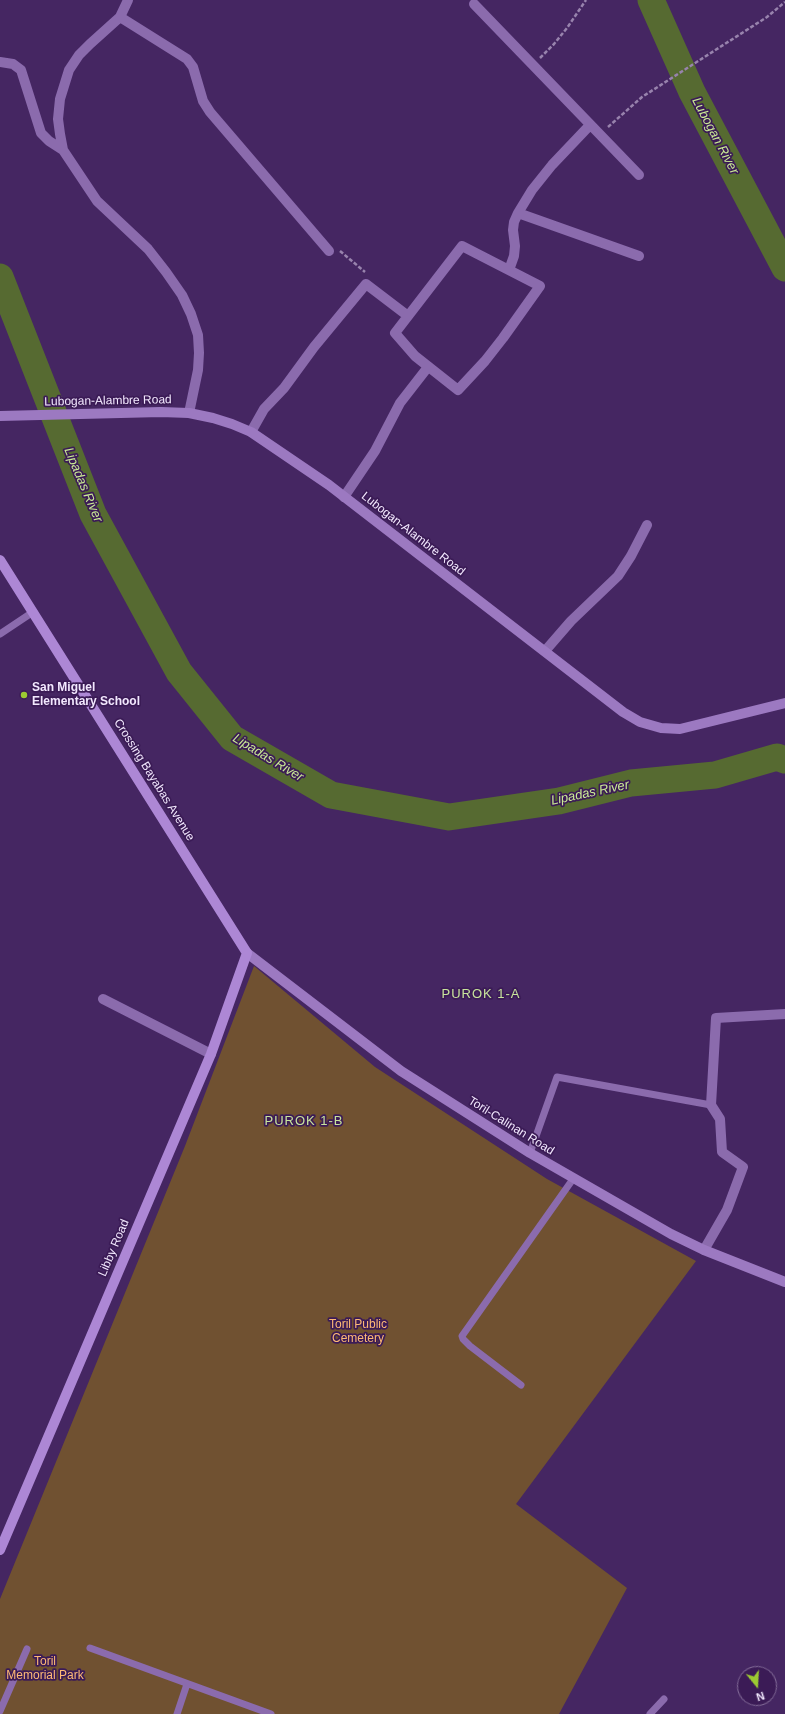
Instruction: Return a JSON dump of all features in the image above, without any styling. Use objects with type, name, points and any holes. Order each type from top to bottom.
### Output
[{"type":"main road","name":"Crossing Bayabas Avenue","points":[[0,560],[247,953]]},
{"type":"main road","name":"Libby Road","points":[[0,1550],[211,1054],[247,953]]},
{"type":"street","points":[[128,0],[120,17],[79,55],[69,70],[60,99],[58,119],[63,150],[97,202],[148,249],[182,295],[191,314],[198,335],[199,353],[198,370],[189,414]]},
{"type":"street","points":[[474,4],[640,175]]},
{"type":"street","points":[[120,17],[187,59],[193,67],[204,101],[210,112],[329,251]]},
{"type":"street","points":[[0,62],[13,64],[21,70],[41,133],[49,141],[63,150]]},
{"type":"street","points":[[509,270],[514,256],[515,246],[513,230],[518,212],[532,190],[552,165],[590,124]]},
{"type":"street","points":[[518,212],[639,256]]},
{"type":"street","points":[[462,246],[540,286],[503,338],[484,362],[458,390],[415,356],[395,333],[408,316],[462,246]]},
{"type":"street","points":[[251,432],[264,409],[282,391],[314,347],[366,284],[408,316]]},
{"type":"street","points":[[344,497],[375,451],[400,403],[428,367]]},
{"type":"street","name":"Lubogan-Alambre Road","points":[[0,416],[161,412],[189,414],[213,418],[251,432],[286,454],[623,712],[640,722],[661,728],[680,729],[785,703]]},
{"type":"street","points":[[545,651],[571,621],[618,576],[631,556],[647,525]]},
{"type":"street","name":"Toril-Calinan Road","points":[[247,953],[401,1071],[530,1153],[659,1227],[704,1250],[785,1282]]},
{"type":"street","points":[[103,999],[211,1054]]},
{"type":"street","points":[[704,1250],[727,1210],[743,1167],[722,1152],[720,1119],[711,1105],[716,1018],[785,1014]]},
{"type":"lane","points":[[0,634],[33,612]]},
{"type":"lane","points":[[530,1153],[557,1077],[711,1105]]},
{"type":"lane","points":[[521,1385],[470,1346],[462,1336],[573,1179]]},
{"type":"lane","points":[[90,1648],[271,1714]]},
{"type":"lane","points":[[0,1712],[27,1649]]},
{"type":"lane","points":[[177,1714],[187,1684]]},
{"type":"lane","points":[[650,1714],[664,1699]]},
{"type":"path","points":[[533,65],[554,44],[586,0]]},
{"type":"path","points":[[600,134],[642,96],[767,17],[785,2]]},
{"type":"path","points":[[329,251],[339,250],[360,267],[367,276],[366,284]]},
{"type":"green space","name":"Toril Public Cemetery","points":[[254,966],[375,1067],[547,1179],[696,1261],[516,1504],[627,1588],[559,1714],[0,1714],[0,1599],[185,1146]]},
{"type":"waterway","name":"Lubogan River","points":[[651,0],[692,92],[785,268]]},
{"type":"waterway","name":"Lipadas River","points":[[0,277],[93,514],[179,672],[232,738],[331,795],[449,817],[559,801],[631,783],[715,775],[777,757],[785,760]]},
{"type":"place","name":"San Miguel Elementary School","points":[[24,695]]},
{"type":"district","name":"PUROK 1-A","points":[[481,994]]},
{"type":"district","name":"PUROK 1-B","points":[[304,1121]]},
{"type":"park label","name":"Toril Memorial Park","points":[[45,1669]]}]
